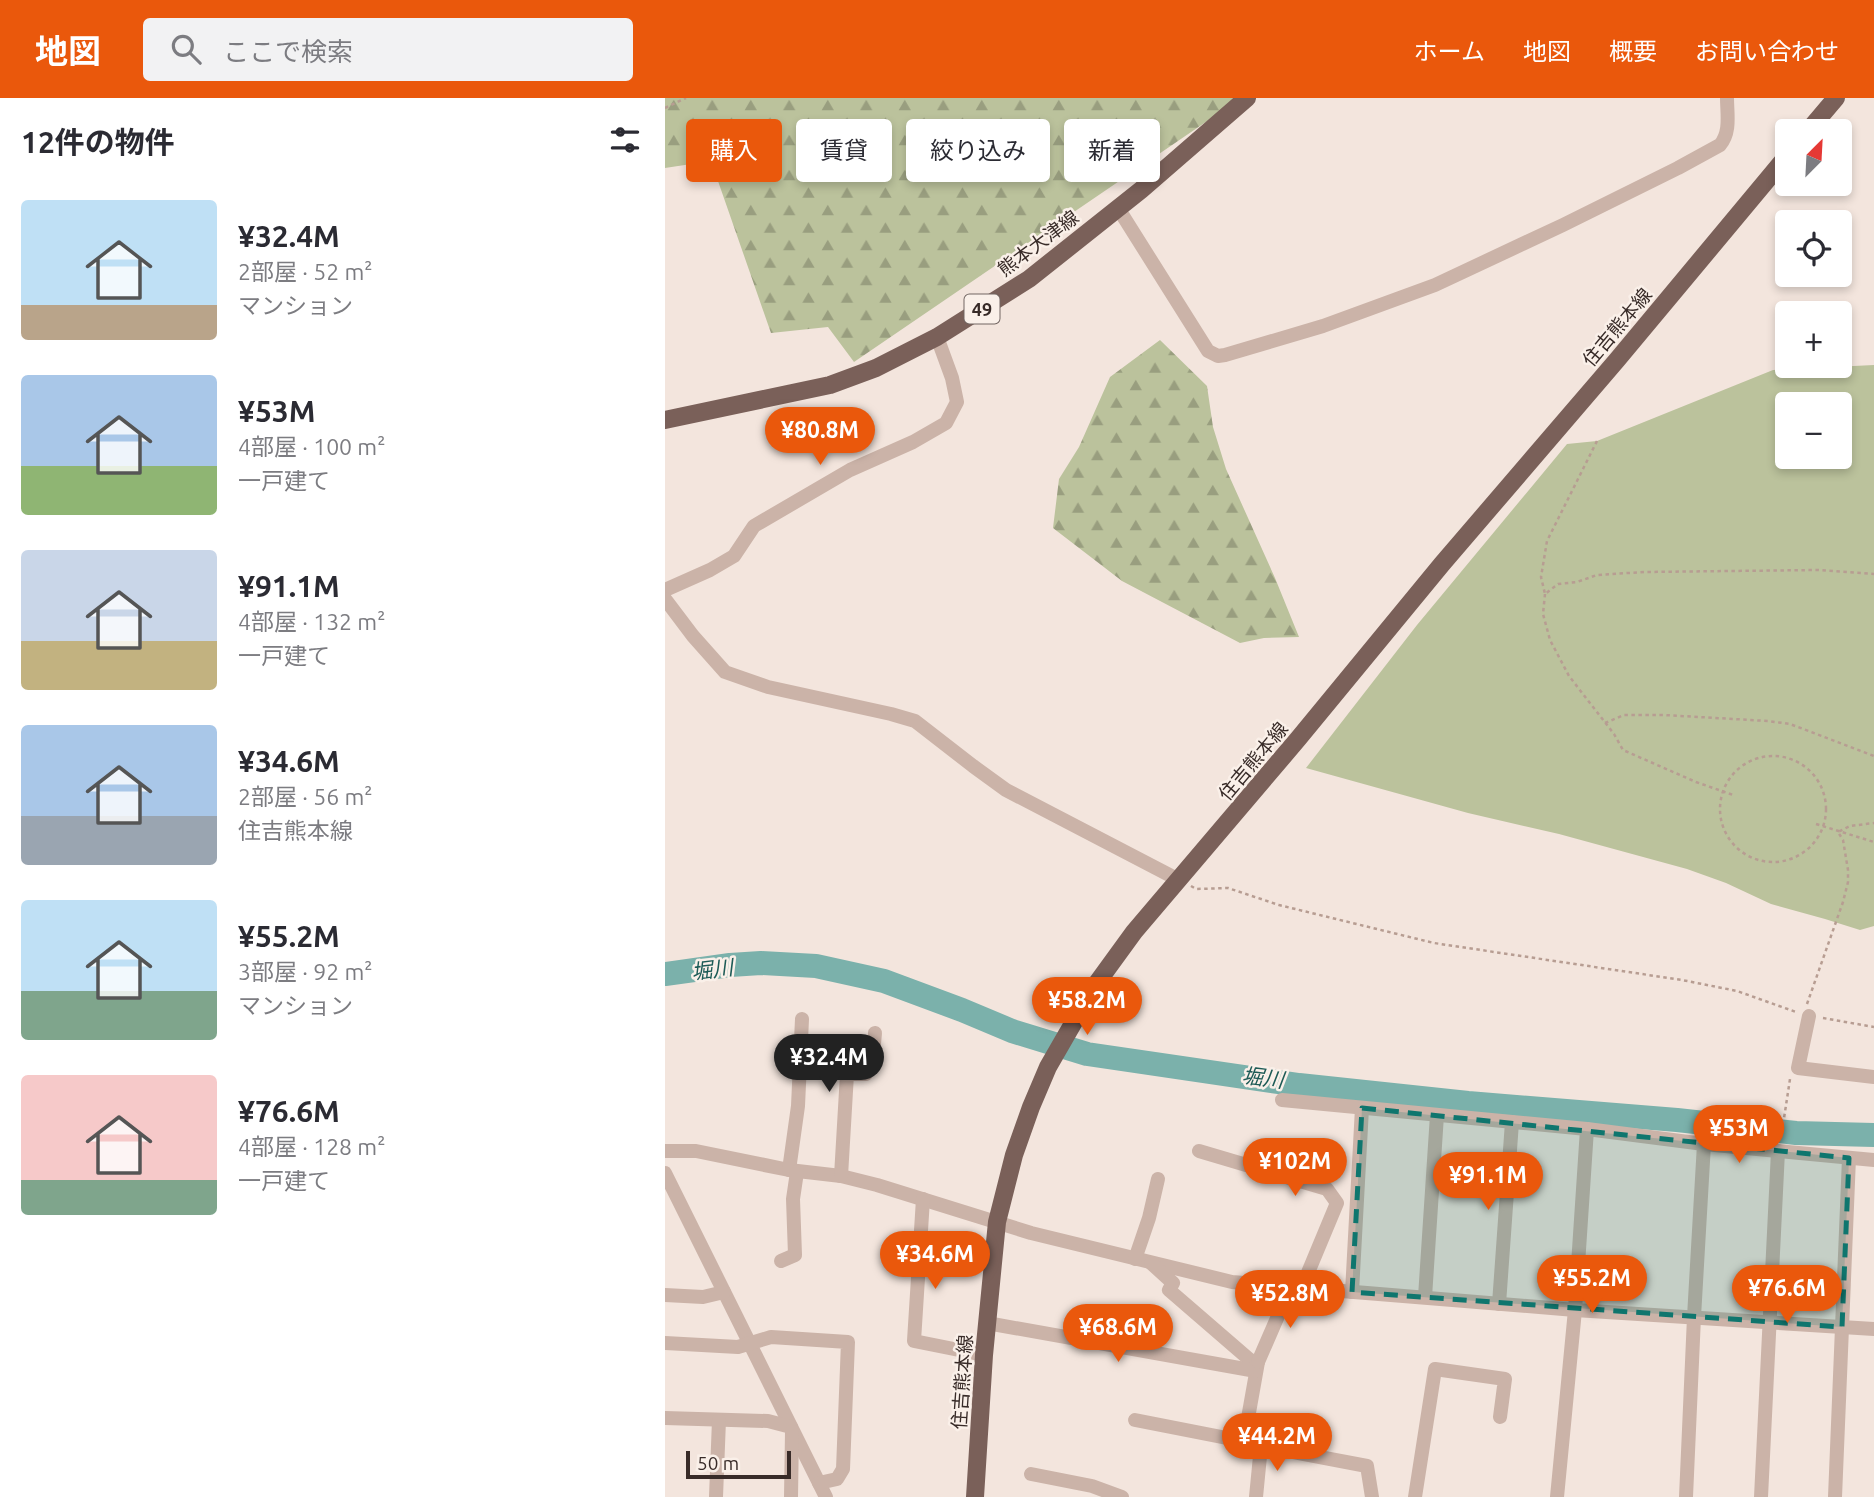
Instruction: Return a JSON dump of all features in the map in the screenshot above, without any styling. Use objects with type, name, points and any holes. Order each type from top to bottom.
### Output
[{"type":"main road","name":"熊本大津線","points":[[665,420],[830,386],[876,368],[937,337],[1029,279],[1248,98]]},
{"type":"main road","points":[[1818,119],[1836,98]]},
{"type":"main road","name":"住吉熊本線","points":[[975,1497],[983,1355],[997,1222],[1014,1155],[1048,1068],[1094,987],[1135,932],[1775,170]]},
{"type":"street","points":[[1118,208],[1208,351],[1218,356],[1225,355],[1323,326],[1436,285],[1678,168],[1720,145],[1724,140],[1728,127],[1727,98]]},
{"type":"street","points":[[665,590],[734,556],[754,526],[773,514],[850,470],[913,442],[946,423],[957,402],[952,378],[937,337]]},
{"type":"street","points":[[665,599],[725,672],[768,687],[915,721],[1006,790],[1179,880]]},
{"type":"street","points":[[1809,1016],[1798,1068],[1874,1077]]},
{"type":"street","points":[[781,1261],[795,1255],[793,1171],[802,1019]]},
{"type":"street","points":[[841,1176],[847,1074],[866,1074],[872,1064],[875,1033]]},
{"type":"street","points":[[1282,1100],[1874,1160]]},
{"type":"street","points":[[1352,1292],[1362,1108]]},
{"type":"street","points":[[1425,1297],[1437,1115]]},
{"type":"street","points":[[1499,1304],[1512,1122]]},
{"type":"street","points":[[1557,1497],[1575,1310],[1587,1129]]},
{"type":"street","points":[[1686,1497],[1704,1144]]},
{"type":"street","points":[[1761,1497],[1779,1149]]},
{"type":"street","points":[[665,1151],[696,1151],[793,1171],[841,1176],[997,1222],[1232,1282],[1575,1310],[1874,1329]]},
{"type":"street","points":[[1135,1420],[1173,1420],[1237,1440],[1245,1435],[1257,1366],[1337,1203],[1327,1189],[1199,1151]]},
{"type":"street","points":[[1835,1497],[1849,1158]]},
{"type":"street","points":[[665,1173],[826,1497]]},
{"type":"street","points":[[1135,1259],[1149,1218],[1158,1179]]},
{"type":"street","points":[[923,1199],[914,1341],[983,1355]]},
{"type":"street","points":[[1150,1262],[1173,1283],[1169,1290],[1257,1366]]},
{"type":"street","points":[[665,1295],[703,1297],[724,1292]]},
{"type":"street","points":[[987,1323],[1257,1366]]},
{"type":"street","points":[[665,1343],[738,1347],[771,1337],[848,1342],[843,1468],[837,1479],[819,1483]]},
{"type":"street","points":[[1415,1497],[1435,1369],[1505,1379],[1500,1417]]},
{"type":"street","points":[[665,1418],[768,1421],[792,1427]]},
{"type":"street","points":[[716,1497],[719,1420]]},
{"type":"street","points":[[791,1497],[792,1427]]},
{"type":"street","points":[[1245,1435],[1261,1446],[1367,1466],[1371,1497]]},
{"type":"street","points":[[1255,1497],[1261,1446]]},
{"type":"street","points":[[1031,1474],[1092,1486],[1122,1497]]},
{"type":"path","points":[[665,108],[686,98]]},
{"type":"path","points":[[1597,441],[1547,541],[1541,578],[1545,594],[1543,614],[1549,640],[1569,676],[1623,750],[1733,795]]},
{"type":"path","points":[[1545,594],[1558,584],[1577,582],[1597,575],[1643,572],[1818,570],[1874,575]]},
{"type":"path","points":[[1605,723],[1624,715],[1768,721],[1790,724],[1874,756]]},
{"type":"path","points":[[1777,755],[1791,759],[1804,765],[1822,786],[1827,813],[1824,827],[1809,849],[1794,858],[1768,862],[1751,857],[1737,848],[1723,825],[1720,808],[1723,791],[1729,778],[1750,760],[1777,755]]},
{"type":"path","points":[[1838,832],[1850,826],[1874,823]]},
{"type":"path","points":[[1816,824],[1874,842]]},
{"type":"path","points":[[1179,880],[1196,889],[1228,888],[1279,905],[1434,943],[1682,980],[1737,991],[1804,1015],[1846,893],[1849,870],[1843,840],[1838,832]]},
{"type":"path","points":[[1809,1016],[1874,1027]]},
{"type":"path","points":[[1779,1149],[1784,1111]]},
{"type":"highlighted area","points":[[1362,1108],[1849,1158],[1842,1327],[1352,1292]]},
{"type":"green space","points":[[665,98],[1241,98],[1160,153],[1160,119],[1064,119],[1064,182],[1118,182],[854,362],[828,327],[771,333],[718,182],[782,182],[782,119],[686,119],[686,165],[665,168]]},
{"type":"green space","points":[[1160,340],[1207,386],[1213,427],[1226,469],[1299,637],[1264,638],[1240,643],[1122,581],[1053,528],[1059,479],[1079,447],[1110,377]]},
{"type":"green space","points":[[1874,365],[1874,926],[1860,930],[1771,904],[1687,869],[1306,768],[1417,625],[1567,444],[1597,441],[1773,370],[1775,378],[1852,378],[1852,366]]},
{"type":"waterway","name":"堀川","points":[[665,974],[761,963],[816,966],[884,981],[1012,1031],[1087,1054],[1299,1085],[1468,1103],[1677,1120],[1796,1133],[1874,1135]]}]
